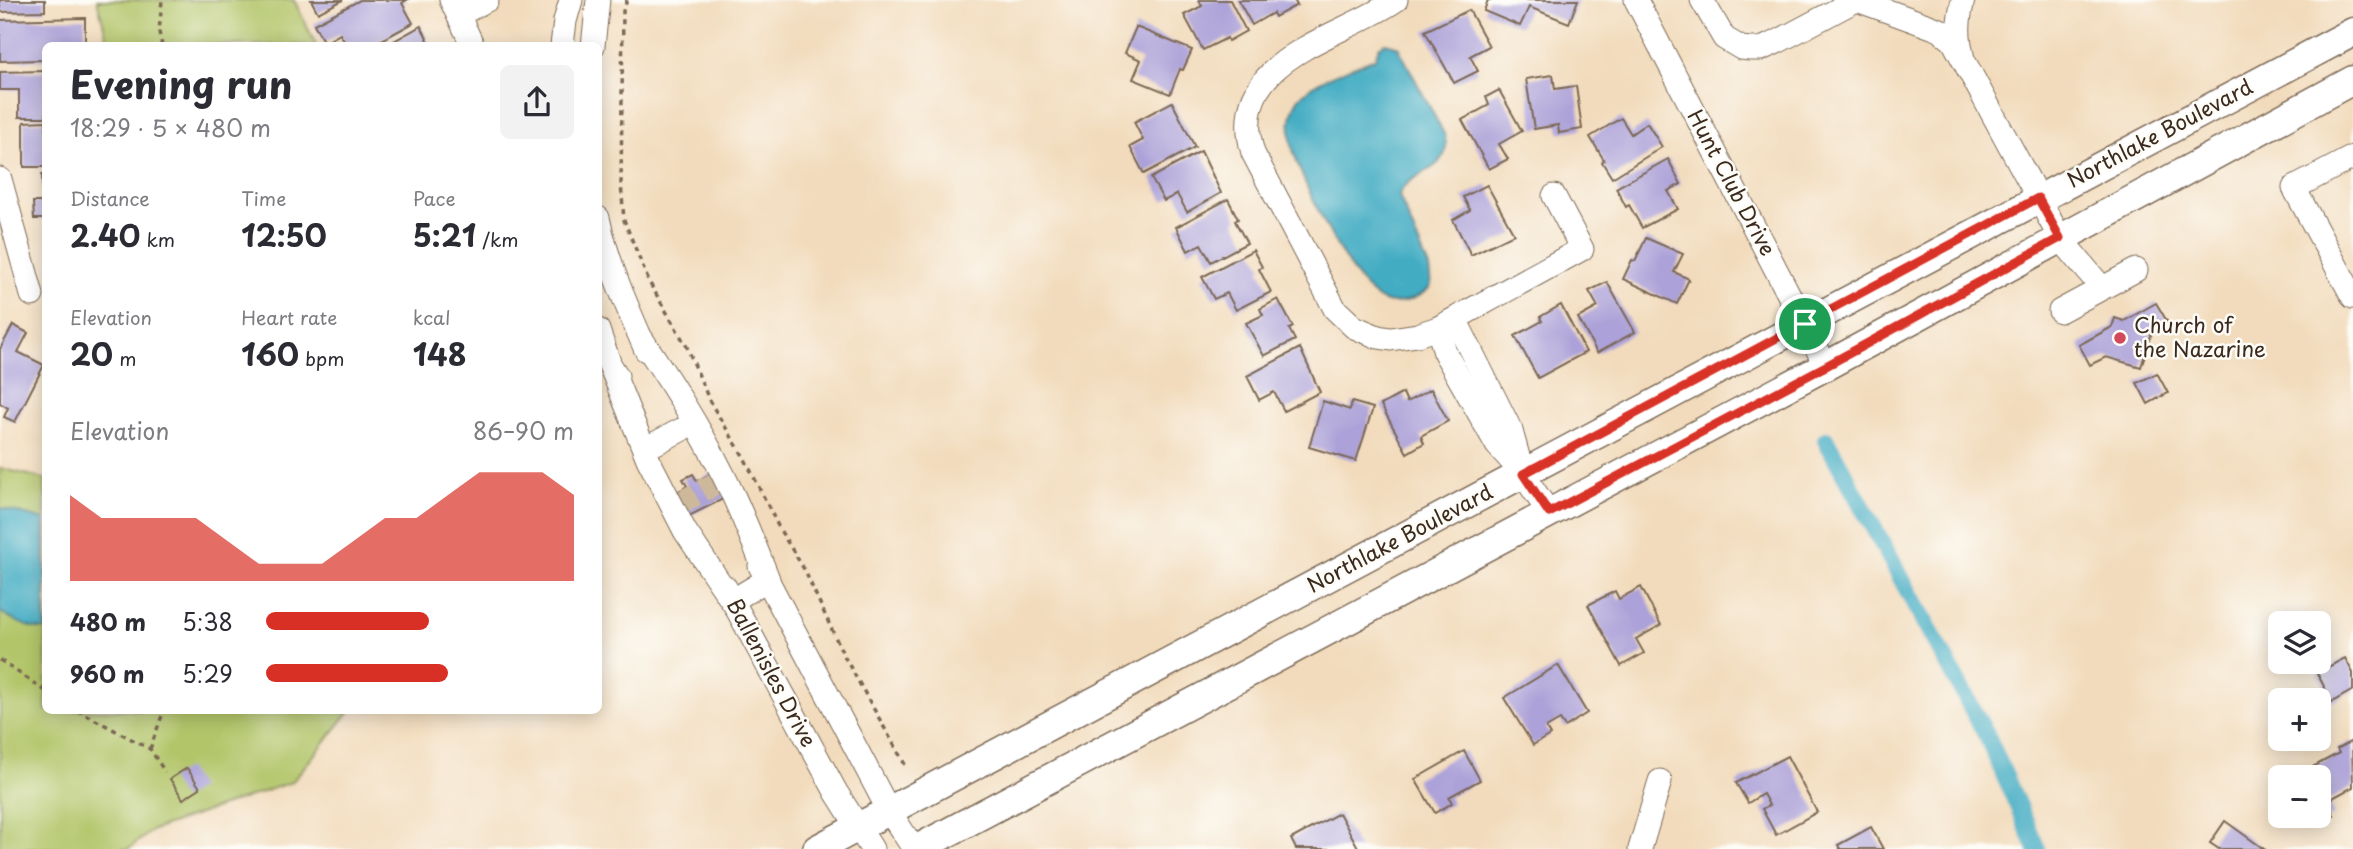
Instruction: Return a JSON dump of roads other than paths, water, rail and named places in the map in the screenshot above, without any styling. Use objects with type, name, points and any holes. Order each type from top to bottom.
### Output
[{"type":"main road","name":"Northlake Boulevard","points":[[817,849],[866,838],[890,811],[2353,32]]},
{"type":"main road","name":"Northlake Boulevard","points":[[915,849],[1826,366],[2353,80]]},
{"type":"street","points":[[471,42],[454,8],[487,0]]},
{"type":"street","points":[[562,42],[570,0]]},
{"type":"street","points":[[593,42],[597,0]]},
{"type":"street","points":[[1396,0],[1288,58],[1267,75],[1253,97],[1250,109],[1249,140],[1253,153],[1328,298],[1344,319],[1366,333],[1391,339],[1417,335],[1446,324],[1582,249],[1554,196]]},
{"type":"street","name":"Hunt Club Drive","points":[[1636,0],[1826,366]]},
{"type":"street","points":[[1702,0],[1724,38],[1750,50],[1777,42],[1856,0],[1940,30],[1952,41],[1962,57],[2060,238],[2102,288]]},
{"type":"street","points":[[1962,57],[1958,21],[1964,0]]},
{"type":"street","points":[[2353,157],[2294,188],[2353,298]]},
{"type":"street","points":[[0,179],[32,295]]},
{"type":"street","points":[[602,237],[641,338],[681,430],[707,475]]},
{"type":"street","points":[[2060,312],[2136,270]]},
{"type":"street","points":[[1446,324],[1445,353],[1497,445],[1523,474],[1549,513]]},
{"type":"street","points":[[602,342],[648,459],[685,531],[732,601],[768,579],[723,476],[673,385],[641,338]]},
{"type":"street","points":[[610,365],[680,490]]},
{"type":"street","points":[[654,444],[681,430]]},
{"type":"street","name":"Ballenisles Drive","points":[[721,500],[768,579],[890,811],[915,849]]},
{"type":"street","name":"Ballenisles Drive","points":[[693,514],[732,601],[836,792],[866,838]]},
{"type":"street","points":[[1640,849],[1660,780]]},
{"type":"water","points":[[1385,43],[1400,47],[1444,134],[1446,147],[1437,164],[1412,180],[1399,196],[1429,268],[1431,286],[1415,298],[1396,303],[1383,301],[1371,293],[1345,259],[1300,170],[1290,129],[1293,109],[1301,95],[1331,76],[1375,58],[1379,47]]},
{"type":"water","points":[[0,508],[42,519],[42,629],[28,626],[0,612]]},
{"type":"waterway","points":[[1826,440],[1988,738],[2037,849]]},
{"type":"tunnel","points":[[707,475],[721,500]]},
{"type":"tunnel","points":[[680,490],[693,514]]},
{"type":"place","name":"Church of the Nazarine","points":[[2120,338]]}]
